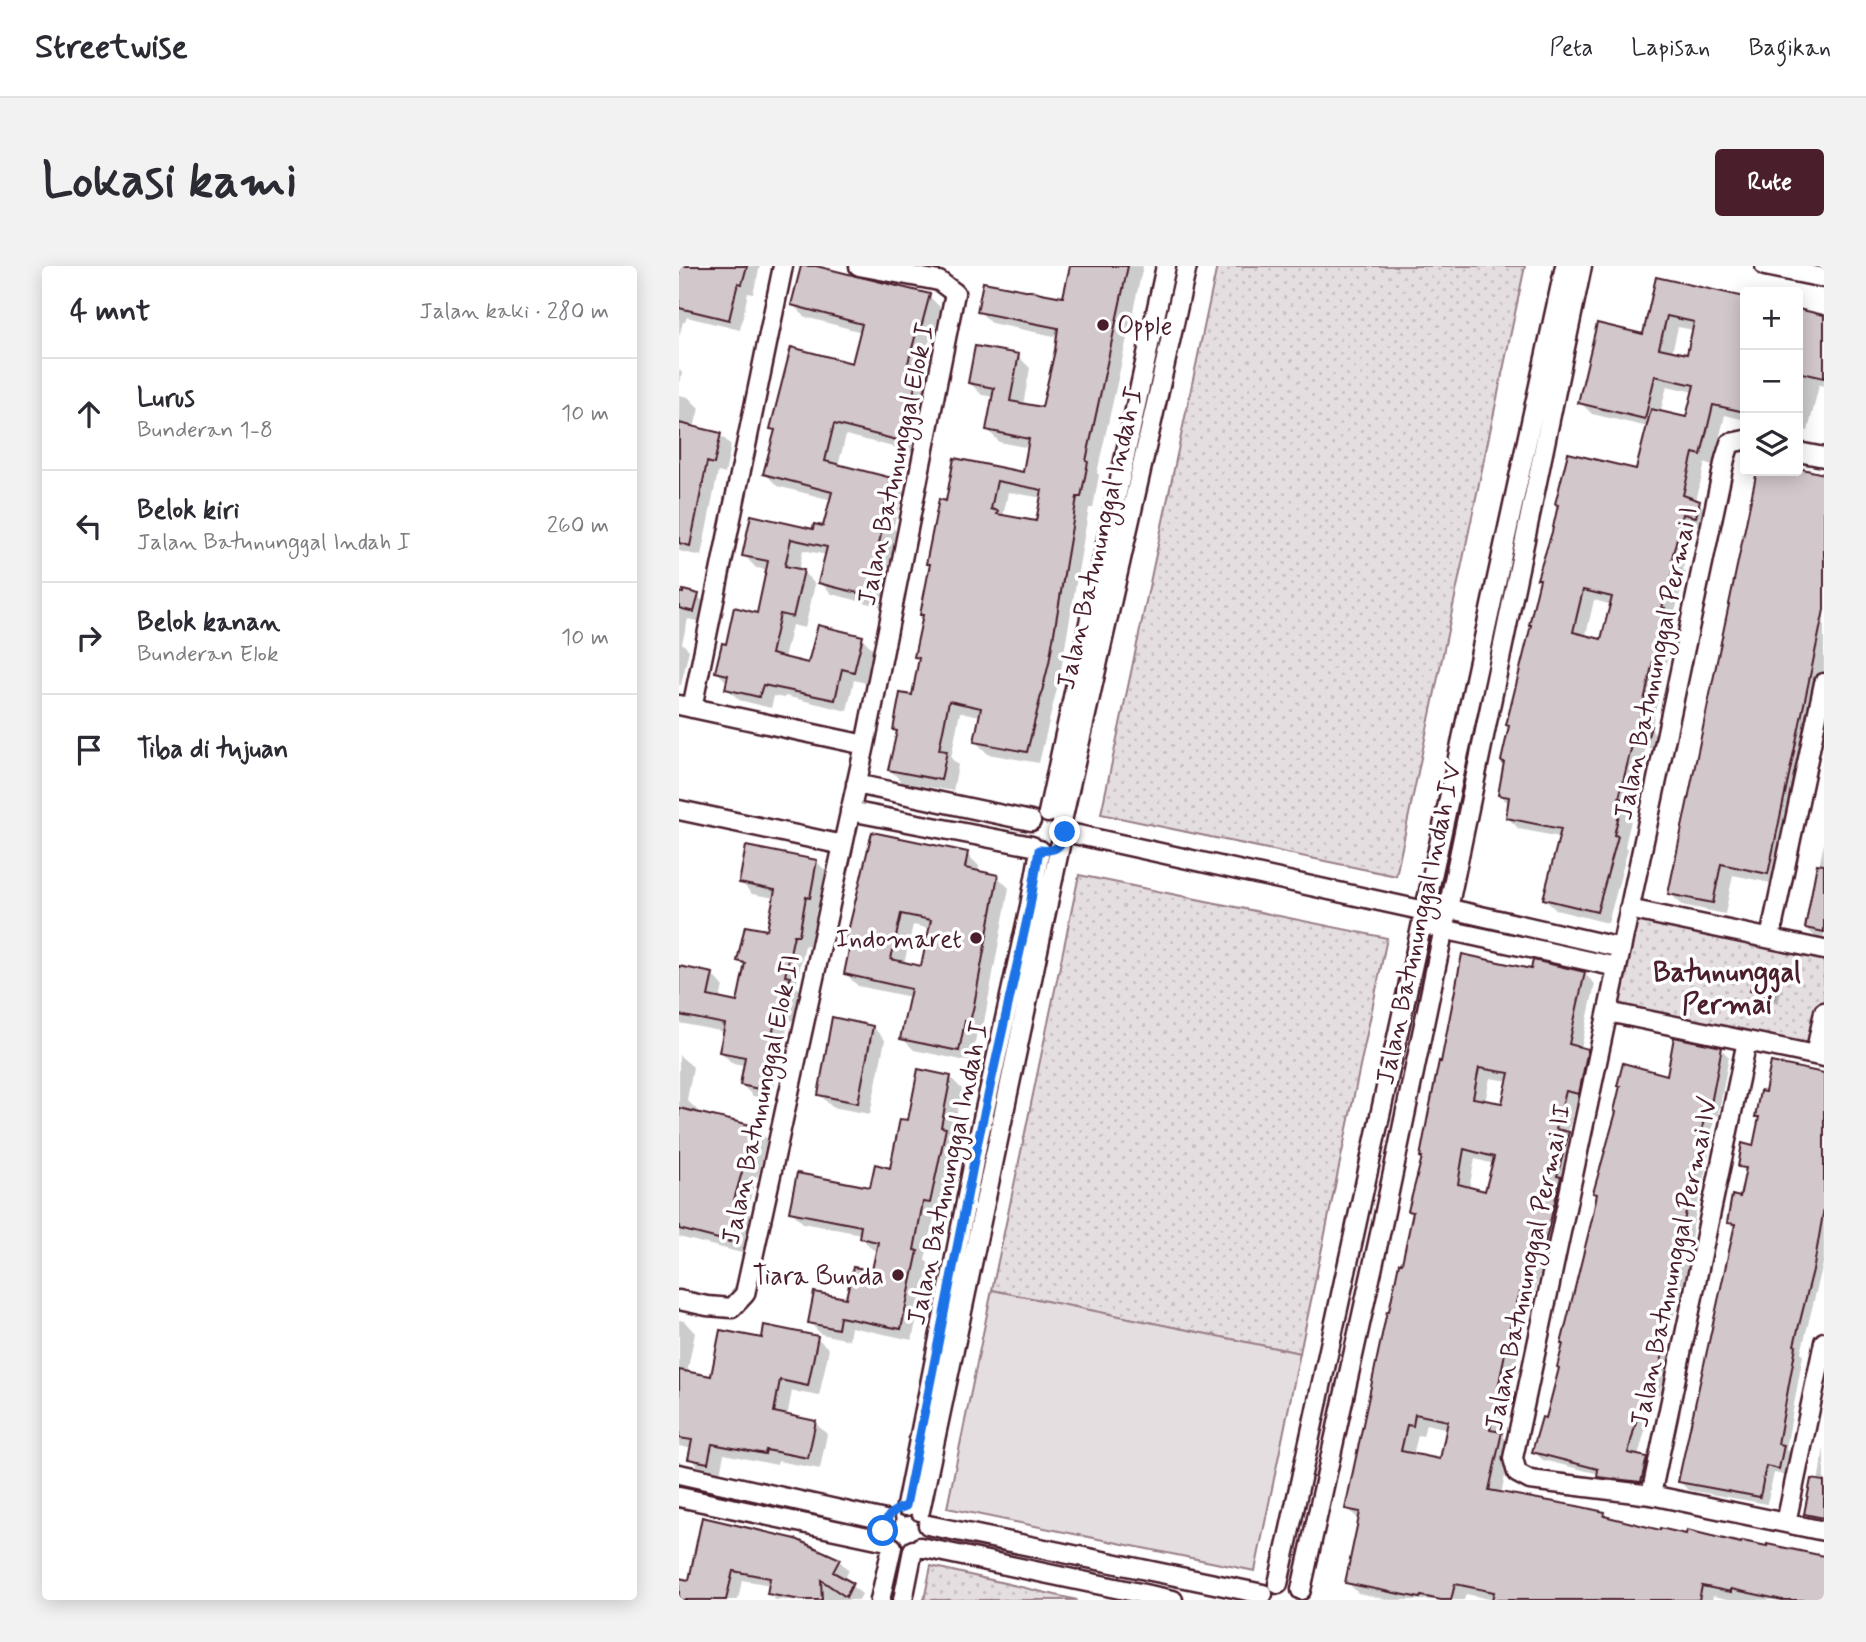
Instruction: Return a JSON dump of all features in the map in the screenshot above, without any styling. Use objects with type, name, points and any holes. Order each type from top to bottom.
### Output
[{"type":"street","points":[[679,810],[842,845],[865,745],[685,706],[783,266]]},
{"type":"street","name":"Jalan Batununggal Elok I","points":[[859,266],[939,281],[955,293],[865,745]]},
{"type":"street","name":"Jalan Batununggal Indah I","points":[[918,1514],[997,1145],[1121,517],[1166,266]]},
{"type":"street","name":"Jalan Batununggal Indah I","points":[[1121,517],[1187,266]]},
{"type":"street","name":"Jalan Batununggal Indah IV","points":[[1268,1593],[1360,1210],[1565,266]]},
{"type":"street","name":"Jalan Batununggal Indah IV","points":[[1304,1595],[1581,266]]},
{"type":"street","points":[[1765,266],[1824,278]]},
{"type":"street","name":"Jalan Batununggal Permai I","points":[[1629,909],[1725,459],[1730,443],[1740,441]]},
{"type":"street","points":[[1803,453],[1824,457]]},
{"type":"street","points":[[1497,582],[1515,585]]},
{"type":"street","points":[[1770,938],[1824,682]]},
{"type":"street","points":[[856,785],[1031,821]]},
{"type":"street","points":[[850,811],[1054,850],[1059,828]]},
{"type":"street","points":[[1036,848],[1028,832],[1031,821],[1039,814],[1059,828],[1424,913],[1448,909],[1621,948]]},
{"type":"street","name":"Jalan Batununggal Elok II","points":[[679,1300],[732,1308],[745,1294],[842,845]]},
{"type":"street","name":"Jalan Batununggal Indah I","points":[[918,1514],[978,1141],[1030,906],[1036,848]]},
{"type":"street","points":[[1629,909],[1824,950]]},
{"type":"street","name":"Jalan Batununggal Permai II","points":[[1629,909],[1513,1458],[1517,1473],[1530,1480],[1651,1494],[1824,1531]]},
{"type":"street","points":[[1424,913],[1443,929],[1617,967]]},
{"type":"street","points":[[1608,1012],[1819,1056],[1824,1012]]},
{"type":"street","name":"Jalan Batununggal Permai IV","points":[[1651,1494],[1747,1041]]},
{"type":"street","points":[[978,1141],[997,1145]]},
{"type":"street","points":[[1360,1210],[1384,1216]]},
{"type":"street","points":[[1786,1522],[1824,1342]]},
{"type":"street","points":[[679,1474],[885,1520]]},
{"type":"street","points":[[679,1497],[890,1544],[902,1551],[916,1549],[1173,1600]]},
{"type":"street","points":[[880,1600],[890,1544],[883,1531],[885,1520],[893,1510],[1268,1593],[1291,1584],[1304,1595]]},
{"type":"street","points":[[903,1600],[916,1549],[927,1537],[918,1514]]},
{"type":"shaded area","points":[[1217,266],[1525,266],[1396,876],[1101,814]]},
{"type":"shaded area","points":[[1079,875],[1387,938],[1300,1353],[992,1290]]},
{"type":"shaded area","points":[[1632,911],[1824,952],[1824,1053],[1611,1010]]},
{"type":"shaded area","points":[[992,1290],[1300,1353],[1255,1571],[947,1508]]},
{"type":"shaded area","points":[[931,1566],[1077,1600],[924,1600]]},
{"type":"building","points":[[679,266],[747,266],[742,284],[738,283],[729,320],[679,308]]},
{"type":"building","points":[[801,266],[816,266],[930,294],[908,363],[920,367],[901,441],[834,424],[825,461],[892,478],[882,517],[885,517],[875,561],[879,562],[870,596],[818,583],[827,547],[791,539],[785,566],[804,570],[793,617],[780,614],[771,654],[808,663],[818,625],[863,636],[854,672],[842,669],[835,700],[763,685],[759,697],[725,689],[728,675],[715,672],[722,643],[726,644],[734,607],[757,613],[768,561],[742,556],[751,515],[813,529],[814,524],[823,526],[832,492],[763,474],[775,430],[770,429],[791,347],[852,363],[862,324],[791,305]]},
{"type":"building","points":[[1070,266],[1128,266],[1086,461],[1088,462],[1081,497],[1077,497],[1049,663],[1027,752],[974,742],[981,708],[949,701],[939,750],[947,751],[941,780],[888,770],[897,731],[893,730],[900,693],[912,695],[919,658],[914,657],[930,564],[926,564],[939,499],[946,501],[954,458],[1023,472],[1029,439],[986,430],[994,388],[968,383],[975,346],[1019,354],[1010,401],[1042,407],[1055,350],[1058,328],[977,312],[983,282],[1063,297]],"holes":[[[997,481],[1042,490],[1036,521],[997,514],[998,511],[991,509]]]},
{"type":"building","points":[[1656,277],[1740,296],[1740,411],[1713,405],[1701,455],[1693,453],[1683,495],[1700,501],[1696,517],[1683,514],[1672,558],[1676,559],[1662,608],[1665,608],[1639,723],[1651,726],[1647,740],[1634,737],[1619,798],[1623,799],[1614,835],[1618,836],[1597,912],[1543,899],[1561,829],[1506,818],[1509,797],[1498,795],[1504,762],[1501,761],[1509,726],[1506,725],[1531,625],[1540,579],[1537,579],[1552,532],[1558,505],[1555,504],[1568,453],[1636,469],[1651,409],[1686,417],[1694,385],[1655,376],[1645,419],[1578,403],[1597,323],[1643,334]],"holes":[[[1667,316],[1694,322],[1687,354],[1659,348]],[[1583,590],[1612,597],[1601,639],[1573,632]]]},
{"type":"building","points":[[1803,310],[1824,315],[1824,378],[1803,373]]},
{"type":"building","points":[[679,423],[721,433],[714,464],[707,462],[690,546],[679,543]]},
{"type":"building","points":[[1803,469],[1824,474],[1824,610],[1768,874],[1721,864],[1713,903],[1668,894],[1756,476],[1803,476]]},
{"type":"building","points":[[683,590],[699,594],[694,612],[679,608],[679,592],[683,593]]},
{"type":"building","points":[[872,832],[968,852],[965,868],[998,875],[974,1005],[970,1022],[965,1021],[959,1051],[900,1039],[911,989],[844,974],[850,945],[845,944]],"holes":[[[901,914],[931,920],[921,966],[891,959]]]},
{"type":"building","points":[[746,846],[817,860],[799,935],[794,935],[785,976],[790,977],[783,1011],[778,1010],[759,1089],[740,1085],[745,1057],[719,1052],[725,1024],[679,1015],[679,966],[713,973],[708,996],[737,1002],[745,963],[737,961],[745,926],[767,930],[775,890],[739,883]]},
{"type":"building","points":[[1817,864],[1824,865],[1824,932],[1805,928]]},
{"type":"building","points":[[1462,954],[1531,969],[1533,960],[1585,972],[1569,1044],[1588,1049],[1579,1094],[1566,1091],[1556,1129],[1569,1132],[1557,1176],[1561,1177],[1544,1247],[1535,1245],[1511,1322],[1490,1430],[1502,1432],[1489,1490],[1605,1512],[1604,1516],[1660,1530],[1686,1534],[1687,1530],[1741,1543],[1767,1544],[1824,1556],[1824,1600],[1782,1600],[1702,1586],[1699,1600],[1492,1600],[1494,1592],[1455,1584],[1451,1600],[1441,1600],[1345,1583],[1360,1512],[1345,1509],[1387,1311],[1399,1263],[1402,1263],[1413,1212],[1408,1211],[1422,1157],[1439,1061],[1441,1062]],"holes":[[[1479,1068],[1509,1073],[1502,1103],[1473,1098]],[[1464,1149],[1494,1157],[1485,1191],[1458,1184]],[[1415,1414],[1448,1421],[1440,1459],[1401,1451],[1407,1425],[1413,1426]]]},
{"type":"building","points":[[1756,971],[1776,976],[1770,996],[1750,991]]},
{"type":"building","points":[[832,1017],[873,1026],[858,1103],[818,1095]]},
{"type":"building","points":[[1674,1037],[1722,1047],[1710,1109],[1706,1108],[1701,1134],[1704,1135],[1685,1216],[1675,1289],[1670,1288],[1656,1343],[1665,1346],[1659,1369],[1655,1368],[1650,1389],[1645,1387],[1628,1453],[1647,1457],[1641,1482],[1597,1477],[1598,1469],[1532,1452],[1542,1417],[1546,1418],[1559,1368],[1561,1344],[1597,1194],[1593,1193],[1616,1112],[1614,1111],[1620,1086],[1617,1086],[1623,1063],[1667,1075]]},
{"type":"building","points":[[1771,1062],[1824,1073],[1824,1208],[1814,1266],[1794,1345],[1796,1346],[1778,1444],[1784,1445],[1779,1469],[1766,1466],[1760,1497],[1678,1482],[1735,1224],[1727,1223],[1732,1195],[1740,1197],[1746,1168],[1738,1167],[1742,1143],[1753,1146],[1759,1117],[1755,1117],[1760,1091],[1765,1092]]},
{"type":"building","points":[[918,1069],[951,1076],[941,1127],[946,1128],[930,1203],[923,1202],[914,1250],[918,1251],[901,1329],[840,1317],[838,1329],[808,1323],[814,1292],[846,1298],[853,1267],[872,1270],[878,1242],[859,1238],[861,1226],[789,1212],[797,1173],[870,1187],[875,1164],[890,1168],[900,1119],[908,1120]]},
{"type":"building","points":[[679,1108],[755,1126],[746,1166],[744,1165],[734,1200],[740,1202],[730,1242],[679,1229]]},
{"type":"building","points":[[764,1325],[818,1336],[808,1386],[780,1380],[774,1412],[816,1421],[808,1458],[766,1450],[765,1454],[712,1444],[708,1463],[688,1459],[692,1440],[679,1438],[679,1370],[711,1376],[720,1330],[762,1338]]},
{"type":"building","points":[[1811,1479],[1824,1481],[1824,1518],[1804,1514]]},
{"type":"building","points":[[702,1517],[796,1539],[840,1559],[833,1572],[853,1583],[846,1597],[821,1580],[822,1600],[801,1600],[767,1594],[770,1578],[733,1571],[726,1600],[679,1600],[679,1578],[689,1580]]},
{"type":"place","name":"Opple","points":[[1103,325]]},
{"type":"place","name":"Indomaret","points":[[976,938]]},
{"type":"place","name":"Tiara Bunda","points":[[898,1275]]},
{"type":"district","name":"Batununggal Permai","points":[[1727,987]]},
{"type":"route","points":[[883,1531],[885,1520],[893,1510],[906,1506],[978,1141],[1030,906],[1039,850],[1054,850],[1060,846],[1065,832]]}]
